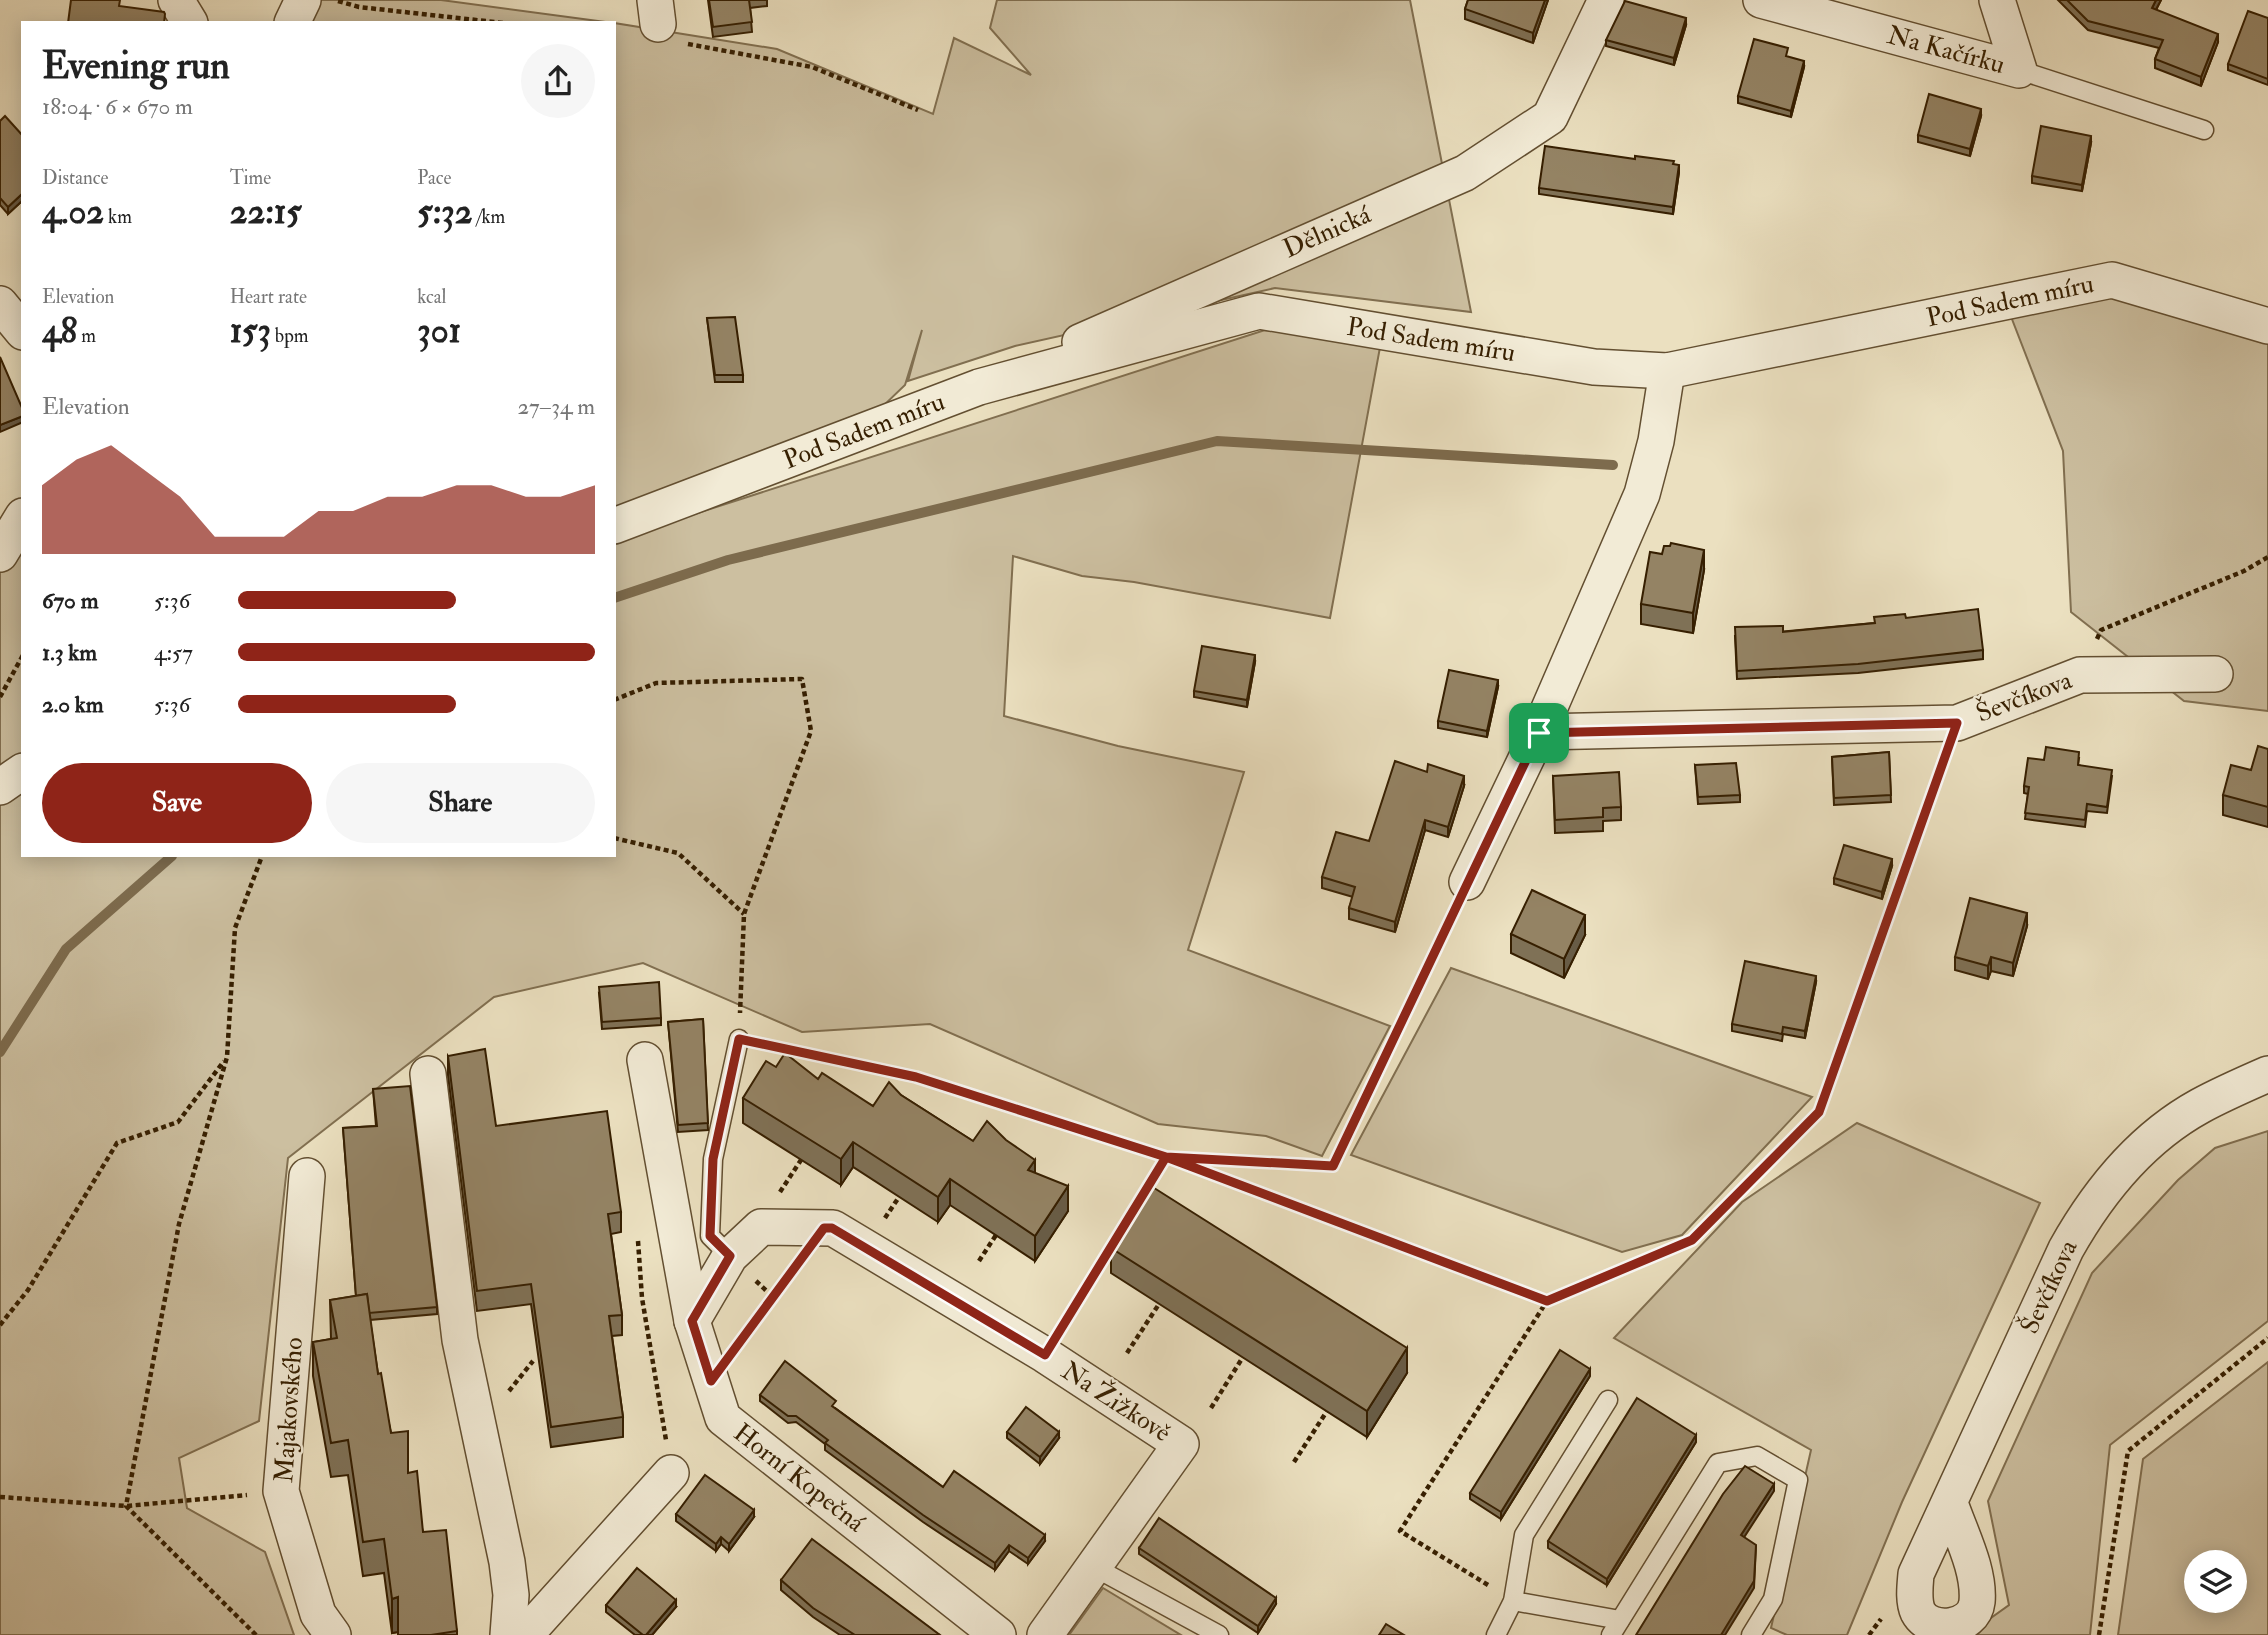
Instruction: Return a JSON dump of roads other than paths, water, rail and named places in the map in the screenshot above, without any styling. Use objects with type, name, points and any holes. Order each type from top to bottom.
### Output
[{"type":"street","points":[[176,0],[189,21]]},
{"type":"street","points":[[293,21],[303,0]]},
{"type":"street","name":"Dělnická","points":[[979,387],[1465,173],[1550,117],[1606,0]]},
{"type":"street","name":"Na Kačírku","points":[[1762,0],[2019,70]]},
{"type":"street","name":"Na Kačírku","points":[[1997,0],[2019,70]]},
{"type":"street","name":"Pod Sadem míru","points":[[616,525],[979,387],[1259,311],[1594,367],[1667,372],[2112,279],[2268,326]]},
{"type":"street","points":[[0,304],[21,330]]},
{"type":"street","points":[[1467,882],[1539,733],[1642,494],[1657,441],[1667,372]]},
{"type":"street","points":[[0,554],[21,519]]},
{"type":"street","name":"Ševčíkova","points":[[1539,733],[1957,723],[2080,675],[2215,674]]},
{"type":"street","points":[[0,787],[21,772]]},
{"type":"street","name":"Horní Kopečná","points":[[645,1059],[692,1321],[723,1418],[998,1635]]},
{"type":"street","points":[[428,1074],[460,1340],[508,1573],[511,1595],[508,1635]]},
{"type":"street","name":"Ševčíkova","points":[[1950,1503],[1978,1587],[1977,1606],[1970,1618],[1947,1627],[1925,1622],[1917,1611],[1916,1574],[2066,1249],[2088,1209],[2136,1153],[2198,1107],[2268,1074]]},
{"type":"street","name":"Majakovského","points":[[307,1175],[281,1492],[318,1614],[333,1635]]},
{"type":"street","name":"Na Žižkově","points":[[692,1321],[730,1256],[761,1227],[832,1228],[1045,1355],[1181,1444],[1045,1635]]},
{"type":"street","points":[[525,1635],[671,1473]]},
{"type":"lane","points":[[2019,70],[2204,130]]},
{"type":"lane","points":[[730,1256],[710,1236],[713,1159],[739,1039]]},
{"type":"lane","points":[[1496,1635],[1513,1601],[1524,1535],[1608,1399]]},
{"type":"lane","points":[[1513,1601],[1615,1627],[1718,1463],[1758,1456],[1798,1480],[1773,1600],[1751,1635]]},
{"type":"lane","points":[[1094,1567],[1219,1635]]},
{"type":"waterway","points":[[616,597],[728,560],[1217,441],[1613,465]]},
{"type":"waterway","points":[[0,1052],[66,949],[171,857]]}]
